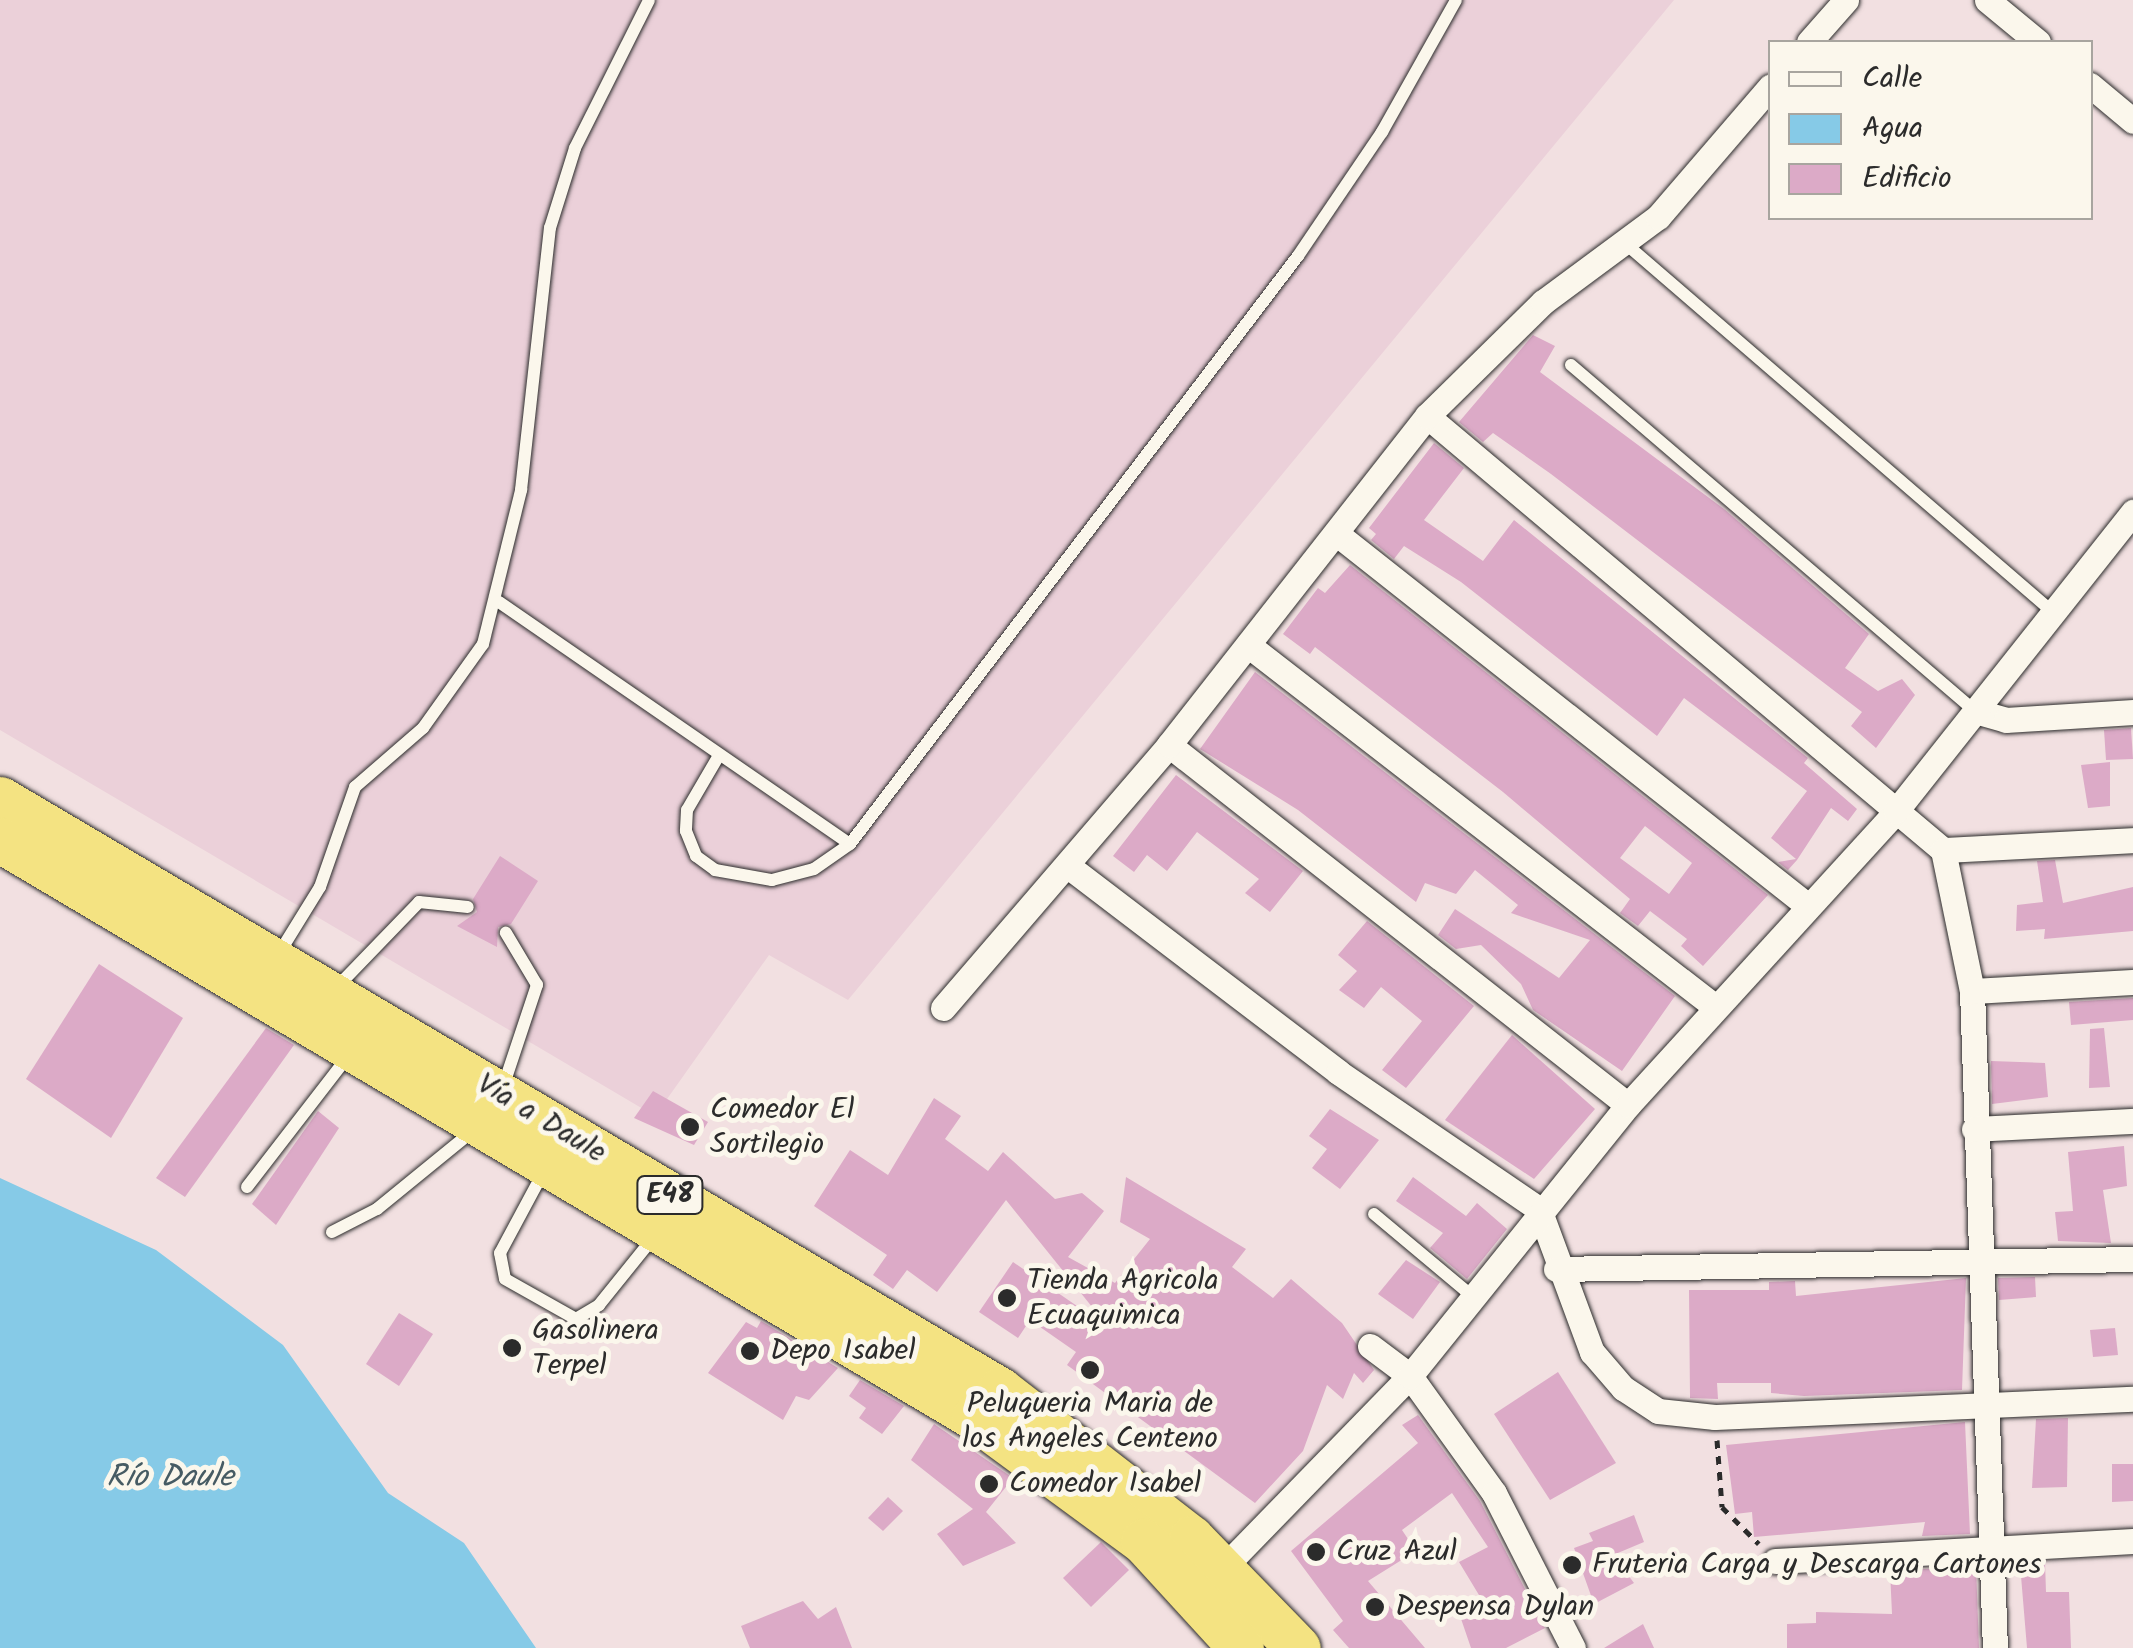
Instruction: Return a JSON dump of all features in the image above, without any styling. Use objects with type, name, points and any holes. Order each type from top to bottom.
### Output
[{"type":"highway","name":"Vía a Daule","points":[[0,799],[274,961],[320,1009]]},
{"type":"highway","name":"Vía a Daule","points":[[0,840],[320,1009],[669,1215],[1000,1390],[1224,1567],[1298,1648]]},
{"type":"highway","name":"Vía a Daule","points":[[669,1215],[974,1417],[1076,1490],[1143,1542],[1241,1648]]},
{"type":"street","points":[[1811,40],[1846,0]]},
{"type":"street","points":[[1987,0],[2036,40]]},
{"type":"street","points":[[2093,88],[2133,120]]},
{"type":"street","points":[[943,1008],[1170,745],[1427,416],[1543,302],[1627,245],[1768,89]]},
{"type":"street","points":[[1427,416],[1942,850],[1972,992],[1995,1648]]},
{"type":"street","points":[[1224,1567],[1410,1376],[1539,1210],[1628,1105],[1714,1006],[1896,811],[2133,512]]},
{"type":"street","points":[[1337,534],[1808,906]]},
{"type":"street","points":[[1248,645],[1714,1006]]},
{"type":"street","points":[[1976,712],[2006,720],[2133,712]]},
{"type":"street","points":[[1170,745],[1628,1105]]},
{"type":"street","points":[[1942,850],[2133,840]]},
{"type":"street","points":[[1068,866],[1338,1072],[1539,1210],[1556,1269],[1592,1352],[1623,1388],[1658,1412],[1715,1418],[2133,1398]]},
{"type":"street","points":[[1972,992],[2133,982]]},
{"type":"street","points":[[1974,1129],[2133,1121]]},
{"type":"street","points":[[1556,1269],[1981,1257],[2133,1259]]},
{"type":"street","points":[[1370,1346],[1410,1376],[1494,1493],[1573,1648]]},
{"type":"street","points":[[1775,1561],[2133,1541]]},
{"type":"lane","points":[[274,961],[320,887],[355,786],[448,698],[499,602],[521,490],[550,228],[574,148],[649,0]]},
{"type":"lane","points":[[718,757],[687,810],[686,830],[696,856],[714,870],[772,880],[814,869],[850,844],[1320,224],[1456,0]]},
{"type":"lane","points":[[1627,245],[2054,613]]},
{"type":"lane","points":[[1571,365],[1976,712]]},
{"type":"lane","points":[[499,602],[718,757],[850,844]]},
{"type":"lane","points":[[320,1009],[419,902],[468,907]]},
{"type":"lane","points":[[332,1232],[377,1210],[490,1109],[537,985],[506,932]]},
{"type":"lane","points":[[246,1187],[362,1034]]},
{"type":"lane","points":[[557,1149],[500,1254],[505,1279],[576,1319],[599,1305],[669,1215]]},
{"type":"lane","points":[[1374,1214],[1472,1296]]},
{"type":"path","points":[[1715,1418],[1722,1507],[1775,1561]]},
{"type":"shaded area","points":[[0,0],[1674,0],[848,1000],[769,955],[655,1116],[0,730]]},
{"type":"water","name":"Río Daule","points":[[0,1178],[156,1250],[283,1345],[388,1493],[464,1543],[536,1648],[0,1648]]},
{"type":"building","points":[[1533,335],[1555,346],[1540,372],[1724,509],[1869,634],[1845,668],[1878,691],[1902,679],[1915,695],[1876,748],[1851,726],[1862,712],[1551,474],[1493,433],[1483,442],[1459,422]]},
{"type":"building","points":[[1434,443],[1464,468],[1424,520],[1483,561],[1514,520],[1808,758],[1804,763],[1857,809],[1848,821],[1831,808],[1797,860],[1788,870],[1778,862],[1796,859],[1771,838],[1807,791],[1684,698],[1657,736],[1461,582],[1404,546],[1394,559],[1371,540],[1376,534],[1369,528]]},
{"type":"building","points":[[1350,565],[1768,895],[1703,966],[1681,946],[1687,939],[1650,911],[1638,926],[1620,913],[1630,899],[1503,792],[1315,647],[1310,654],[1283,634],[1318,588],[1325,593]],"holes":[[[1645,826],[1692,863],[1669,894],[1620,858]]]},
{"type":"building","points":[[1255,672],[1675,996],[1622,1071],[1533,1010],[1521,984],[1481,945],[1456,949],[1438,935],[1455,909],[1559,978],[1590,940],[1511,913],[1518,905],[1475,870],[1456,894],[1425,883],[1416,902],[1298,810],[1200,749]]},
{"type":"building","points":[[2131,728],[2133,759],[2106,760],[2104,730]]},
{"type":"building","points":[[2110,762],[2110,806],[2088,808],[2081,765]]},
{"type":"building","points":[[1176,775],[1303,871],[1270,912],[1245,893],[1259,879],[1197,832],[1167,871],[1147,855],[1134,872],[1113,856]]},
{"type":"building","points":[[500,856],[538,881],[511,924],[498,927],[497,947],[457,926],[477,912],[473,899]]},
{"type":"building","points":[[2055,860],[2063,903],[2133,887],[2133,931],[2044,939],[2045,929],[2016,931],[2017,905],[2043,902],[2037,861]]},
{"type":"building","points":[[1367,921],[1474,1006],[1406,1088],[1382,1070],[1422,1021],[1381,987],[1364,1008],[1339,990],[1357,971],[1338,955]]},
{"type":"building","points":[[99,964],[183,1018],[111,1138],[26,1079]]},
{"type":"building","points":[[2133,998],[2133,1020],[2071,1025],[2069,1002]]},
{"type":"building","points":[[266,1028],[294,1045],[185,1197],[156,1178]]},
{"type":"building","points":[[2104,1028],[2110,1087],[2089,1088],[2090,1029]]},
{"type":"building","points":[[1512,1035],[1595,1109],[1534,1179],[1445,1120]]},
{"type":"building","points":[[1991,1061],[2045,1063],[2048,1097],[1992,1104]]},
{"type":"building","points":[[653,1091],[708,1122],[694,1145],[634,1118]]},
{"type":"building","points":[[934,1098],[961,1116],[945,1139],[988,1171],[1003,1152],[1055,1199],[1082,1193],[1104,1211],[1068,1257],[1115,1283],[1150,1239],[1120,1222],[1126,1177],[1246,1249],[1232,1267],[1273,1298],[1291,1279],[1342,1323],[1374,1370],[1363,1383],[1354,1373],[1343,1399],[1327,1385],[1303,1451],[1255,1503],[1067,1365],[1076,1352],[1030,1320],[1018,1338],[979,1312],[1013,1262],[1109,1328],[1006,1200],[937,1292],[907,1270],[893,1289],[873,1275],[887,1255],[814,1206],[850,1150],[888,1175]]},
{"type":"building","points":[[1330,1109],[1379,1140],[1340,1189],[1312,1168],[1327,1149],[1309,1136]]},
{"type":"building","points":[[318,1111],[339,1128],[276,1225],[252,1204]]},
{"type":"building","points":[[2124,1146],[2127,1186],[2103,1190],[2111,1243],[2058,1241],[2055,1212],[2073,1211],[2068,1152]]},
{"type":"building","points":[[1413,1177],[1466,1216],[1477,1203],[1507,1229],[1467,1279],[1430,1248],[1443,1233],[1396,1201]]},
{"type":"building","points":[[1406,1260],[1440,1282],[1413,1319],[1378,1294]]},
{"type":"building","points":[[2035,1277],[2036,1297],[1999,1300],[1998,1278]]},
{"type":"building","points":[[1966,1278],[1962,1390],[1804,1396],[1771,1393],[1771,1383],[1717,1383],[1718,1399],[1690,1398],[1689,1290],[1769,1290],[1769,1282],[1795,1281],[1796,1296]]},
{"type":"building","points":[[399,1313],[433,1334],[399,1386],[366,1364]]},
{"type":"building","points":[[761,1321],[838,1368],[809,1400],[796,1396],[783,1420],[708,1373],[746,1322],[757,1328]]},
{"type":"building","points":[[2115,1328],[2118,1355],[2093,1357],[2090,1330]]},
{"type":"building","points":[[1558,1372],[1616,1463],[1550,1500],[1494,1414]]},
{"type":"building","points":[[860,1380],[904,1406],[882,1434],[859,1418],[866,1408],[849,1396]]},
{"type":"building","points":[[1418,1415],[1480,1501],[1545,1628],[1506,1648],[1471,1648],[1458,1610],[1482,1600],[1459,1562],[1488,1547],[1452,1493],[1402,1530],[1416,1551],[1368,1581],[1425,1648],[1349,1648],[1333,1630],[1343,1621],[1291,1551],[1418,1443],[1402,1425]]},
{"type":"building","points":[[2068,1418],[2067,1487],[2032,1488],[2036,1419]]},
{"type":"building","points":[[1965,1422],[1970,1534],[1922,1536],[1925,1522],[1754,1537],[1752,1512],[1735,1514],[1726,1445]]},
{"type":"building","points":[[934,1424],[1013,1478],[986,1512],[1016,1543],[963,1566],[937,1534],[973,1509],[911,1460]]},
{"type":"building","points":[[2112,1464],[2133,1464],[2133,1501],[2112,1502]]},
{"type":"building","points":[[888,1497],[903,1511],[883,1531],[868,1518]]},
{"type":"building","points":[[1634,1515],[1644,1542],[1613,1555],[1634,1583],[1594,1604],[1574,1548],[1593,1541],[1589,1533]]},
{"type":"building","points":[[1101,1542],[1129,1570],[1091,1607],[1063,1578]]},
{"type":"building","points":[[2045,1562],[2046,1592],[2069,1592],[2071,1648],[2027,1648],[2020,1564]]},
{"type":"building","points":[[1976,1566],[1979,1648],[1787,1648],[1787,1624],[1816,1623],[1816,1612],[1892,1614],[1890,1571]]},
{"type":"building","points":[[803,1601],[818,1619],[836,1607],[852,1648],[750,1648],[741,1626]]},
{"type":"building","points":[[1643,1624],[1654,1648],[1604,1648]]},
{"type":"place","name":"Comedor El Sortilegio","points":[[690,1127]]},
{"type":"place","name":"Tienda Agricola Ecuaquimica","points":[[1007,1298]]},
{"type":"place","name":"Gasolinera Terpel","points":[[512,1348]]},
{"type":"place","name":"Depo Isabel","points":[[750,1351]]},
{"type":"place","name":"Peluqueria Maria de los Angeles Centeno","points":[[1090,1370]]},
{"type":"place","name":"Comedor Isabel","points":[[989,1484]]},
{"type":"place","name":"Cruz Azul","points":[[1316,1552]]},
{"type":"place","name":"Fruteria Carga y Descarga Cartones","points":[[1572,1565]]},
{"type":"place","name":"Despensa Dylan","points":[[1375,1607]]}]
